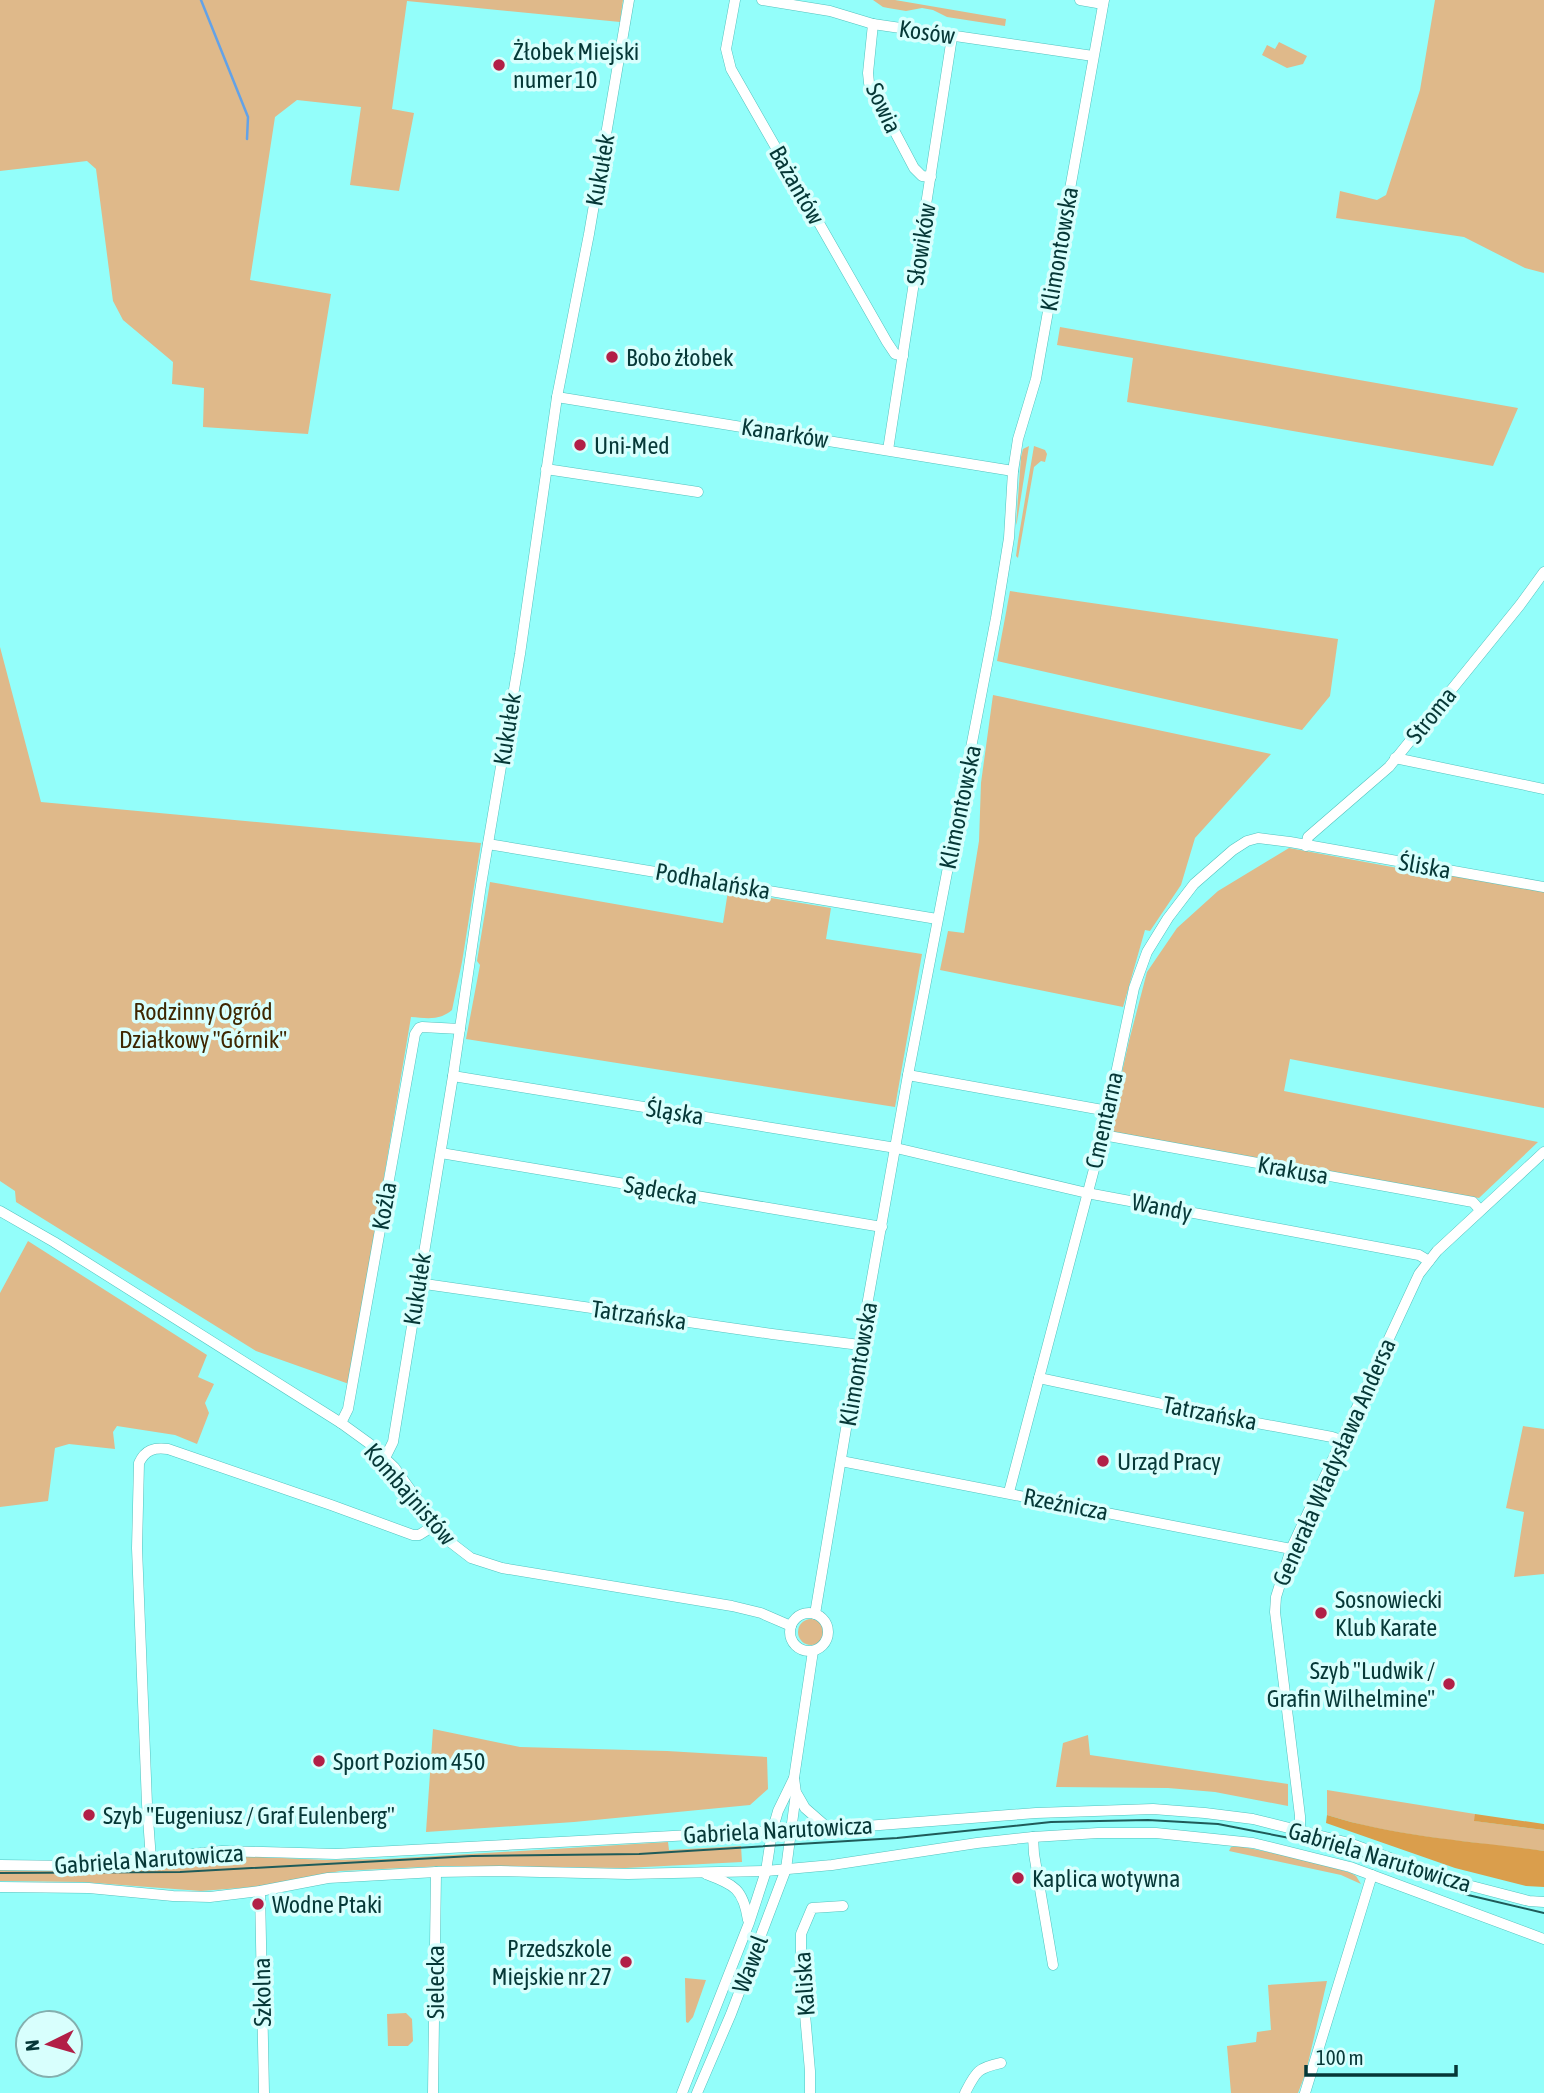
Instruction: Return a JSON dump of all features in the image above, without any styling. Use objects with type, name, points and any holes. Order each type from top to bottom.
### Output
[{"type":"street","name":"Kukułek","points":[[385,1458],[393,1442],[441,1153],[520,654],[557,397],[589,234],[629,0]]},
{"type":"street","name":"Bażantów","points":[[735,0],[726,49],[731,69],[887,342],[895,354],[903,356]]},
{"type":"street","name":"Kosów","points":[[762,0],[830,11],[873,24],[1093,56]]},
{"type":"street","points":[[1080,0],[1104,2]]},
{"type":"street","name":"Klimontowska","points":[[815,1614],[908,1076],[973,745],[1002,580],[1009,538],[1013,471],[1023,419],[1036,379],[1104,2]]},
{"type":"street","name":"Sowia","points":[[873,24],[868,73],[872,90],[914,168],[922,176],[931,177]]},
{"type":"street","name":"Słowików","points":[[888,450],[952,37]]},
{"type":"street","name":"Kanarków","points":[[557,397],[1013,471]]},
{"type":"street","points":[[546,468],[698,492]]},
{"type":"street","name":"Stroma","points":[[1306,846],[1308,837],[1389,766],[1544,572]]},
{"type":"street","points":[[1395,758],[1544,789]]},
{"type":"street","name":"Cmentarna","points":[[1009,1492],[1103,1135],[1134,988],[1147,952],[1194,884],[1220,860],[1247,841],[1269,839],[1306,846]]},
{"type":"street","name":"Podhalańska","points":[[488,844],[937,919]]},
{"type":"street","name":"Śliska","points":[[1306,846],[1544,887]]},
{"type":"street","name":"Koźla","points":[[341,1423],[348,1409],[415,1034],[422,1027],[460,1029]]},
{"type":"street","name":"Śląska","points":[[453,1076],[896,1148]]},
{"type":"street","points":[[908,1076],[1108,1111]]},
{"type":"street","name":"Krakusa","points":[[1103,1135],[1473,1202],[1480,1210]]},
{"type":"street","name":"Wandy","points":[[896,1148],[1087,1193],[1419,1255],[1429,1261]]},
{"type":"street","name":"Generała Władysława Andersa","points":[[1300,1830],[1275,1612],[1276,1597],[1291,1549],[1419,1274],[1437,1251],[1544,1152]]},
{"type":"street","name":"Sądecka","points":[[441,1153],[882,1227]]},
{"type":"street","name":"Kombajnistów","points":[[0,1211],[341,1423],[370,1444],[405,1481],[445,1538],[463,1554],[488,1564],[732,1606],[761,1613],[791,1626]]},
{"type":"street","name":"Tatrzańska","points":[[418,1283],[860,1345]]},
{"type":"street","name":"Tatrzańska","points":[[1039,1378],[1340,1440]]},
{"type":"street","points":[[151,1860],[137,1548],[138,1474],[142,1457],[152,1449],[168,1448],[407,1534],[419,1535],[435,1525]]},
{"type":"street","name":"Rzeźnicza","points":[[841,1461],[1291,1549]]},
{"type":"street","points":[[815,1614],[824,1620],[828,1635],[823,1645],[813,1651],[803,1650],[795,1645],[790,1636],[791,1626],[801,1615],[815,1614]]},
{"type":"street","points":[[772,1832],[780,1805],[794,1778],[813,1651]]},
{"type":"street","name":"Wawel","points":[[697,2093],[731,2014],[786,1869],[796,1793],[794,1778]]},
{"type":"street","points":[[796,1793],[805,1808],[829,1829]]},
{"type":"street","name":"Gabriela Narutowicza","points":[[0,1865],[75,1866],[222,1852],[336,1854],[791,1832],[957,1818],[1153,1809],[1205,1812],[1300,1830],[1349,1843],[1456,1882],[1529,1901],[1544,1902]]},
{"type":"street","name":"Wawel","points":[[682,2093],[749,1923],[766,1871],[772,1832]]},
{"type":"street","name":"Gabriela Narutowicza","points":[[0,1887],[89,1888],[210,1897],[328,1878],[436,1872],[766,1871],[832,1865],[1033,1837],[1156,1833],[1254,1843],[1338,1864],[1544,1939]]},
{"type":"street","points":[[1033,1837],[1053,1965]]},
{"type":"street","name":"Sielecka","points":[[433,2093],[436,1872]]},
{"type":"street","name":"Gabriela Narutowicza","points":[[702,1872],[737,1888],[745,1903],[749,1923]]},
{"type":"street","points":[[1305,2093],[1372,1875]]},
{"type":"street","name":"Szkolna","points":[[260,1891],[264,2093]]},
{"type":"street","name":"Kaliska","points":[[810,2093],[801,1934],[811,1908],[843,1906]]},
{"type":"street","points":[[965,2093],[976,2071],[1001,2063]]},
{"type":"green space","points":[[0,0],[623,0],[620,22],[407,1],[392,109],[414,113],[399,191],[350,185],[361,107],[297,100],[275,117],[250,280],[331,294],[308,434],[203,427],[204,388],[172,384],[173,362],[123,320],[113,301],[96,169],[87,161],[0,171]]},
{"type":"green space","points":[[873,0],[895,0],[1006,19],[1005,26],[947,17],[922,8],[906,11],[888,8]]},
{"type":"green space","points":[[1435,0],[1544,0],[1544,273],[1525,268],[1464,237],[1336,218],[1340,191],[1377,200],[1386,195],[1420,90]]},
{"type":"green space","points":[[1279,42],[1307,56],[1303,64],[1287,68],[1262,55],[1267,45],[1275,49]]},
{"type":"green space","points":[[1060,327],[1518,408],[1493,466],[1127,402],[1133,358],[1057,345]]},
{"type":"green space","points":[[1029,446],[1016,525],[1021,457],[1023,449]]},
{"type":"green space","points":[[1034,446],[1045,450],[1047,454],[1045,462],[1041,461],[1034,467],[1018,558],[1018,541]]},
{"type":"green space","points":[[1010,591],[1338,639],[1330,696],[1302,730],[997,661]]},
{"type":"green space","name":"Rodzinny Ogród Działkowy \"Górnik\"","points":[[0,647],[41,802],[481,843],[452,1010],[437,1017],[411,1017],[349,1384],[256,1351],[16,1202],[15,1191],[0,1181]]},
{"type":"green space","points":[[993,695],[1271,754],[1195,838],[1181,885],[1150,931],[1145,930],[1123,1007],[940,970],[948,931],[964,933],[979,841],[981,783]]},
{"type":"green space","points":[[1289,848],[1544,891],[1544,1108],[1290,1059],[1284,1091],[1538,1142],[1479,1198],[1297,1168],[1114,1134],[1109,1130],[1147,972],[1177,928],[1218,891]]},
{"type":"green space","points":[[490,882],[723,923],[728,891],[831,908],[826,939],[922,954],[895,1107],[466,1039],[480,965],[477,961]]},
{"type":"green space","points":[[28,1241],[207,1355],[198,1377],[214,1384],[205,1403],[209,1413],[197,1444],[175,1435],[117,1426],[113,1432],[115,1449],[69,1444],[55,1448],[48,1501],[0,1507],[0,1293]]},
{"type":"green space","points":[[1523,1426],[1544,1429],[1544,1574],[1514,1577],[1524,1512],[1506,1508]]},
{"type":"green space","points":[[811,1619],[820,1623],[824,1632],[820,1641],[811,1645],[802,1641],[798,1632],[802,1623]]},
{"type":"green space","points":[[433,1729],[520,1747],[767,1757],[768,1789],[750,1805],[574,1822],[426,1832]]},
{"type":"green space","points":[[1088,1735],[1090,1755],[1288,1784],[1288,1806],[1215,1792],[1168,1788],[1056,1787],[1063,1743]]},
{"type":"green space","points":[[1327,1790],[1475,1814],[1475,1821],[1544,1830],[1544,1851],[1434,1838],[1380,1829],[1327,1815]]},
{"type":"green space","points":[[668,1842],[669,1850],[741,1846],[742,1862],[625,1868],[445,1866],[340,1871],[264,1886],[201,1891],[82,1882],[0,1881],[0,1870],[90,1870],[202,1857],[386,1859]]},
{"type":"green space","points":[[1238,1846],[1308,1860],[1351,1873],[1361,1884],[1341,1875],[1229,1851],[1231,1847]]},
{"type":"green space","points":[[685,1978],[706,1980],[693,2017],[688,2023],[686,2022]]},
{"type":"green space","points":[[1327,1981],[1306,2072],[1298,2093],[1231,2093],[1227,2046],[1256,2042],[1257,2032],[1271,2030],[1268,1985]]},
{"type":"green space","points":[[406,2013],[412,2019],[413,2041],[408,2046],[388,2046],[387,2014]]},
{"type":"shaded area","points":[[1475,1814],[1544,1824],[1544,1830],[1474,1821]]},
{"type":"shaded area","points":[[1327,1815],[1434,1838],[1544,1851],[1544,1887],[1526,1886],[1455,1868],[1326,1823]]},
{"type":"waterway","points":[[201,0],[248,117],[247,139]]},
{"type":"tram line","points":[[0,1873],[180,1872],[472,1856],[639,1854],[897,1838],[1051,1822],[1148,1820],[1218,1824],[1305,1841],[1360,1856],[1468,1895],[1544,1913]]},
{"type":"place","name":"Żłobek Miejski numer 10","points":[[499,65]]},
{"type":"place","name":"Bobo żłobek","points":[[612,357]]},
{"type":"place","name":"Uni-Med","points":[[580,445]]},
{"type":"place","name":"Urząd Pracy","points":[[1103,1461]]},
{"type":"place","name":"Sosnowiecki Klub Karate","points":[[1321,1613]]},
{"type":"place","name":"Szyb \"Ludwik / Grafin Wilhelmine\"","points":[[1449,1684]]},
{"type":"place","name":"Sport Poziom 450","points":[[319,1761]]},
{"type":"place","name":"Szyb \"Eugeniusz / Graf Eulenberg\"","points":[[89,1815]]},
{"type":"place","name":"Kaplica wotywna","points":[[1018,1878]]},
{"type":"place","name":"Wodne Ptaki","points":[[258,1904]]},
{"type":"place","name":"Przedszkole Miejskie nr 27","points":[[626,1962]]}]
